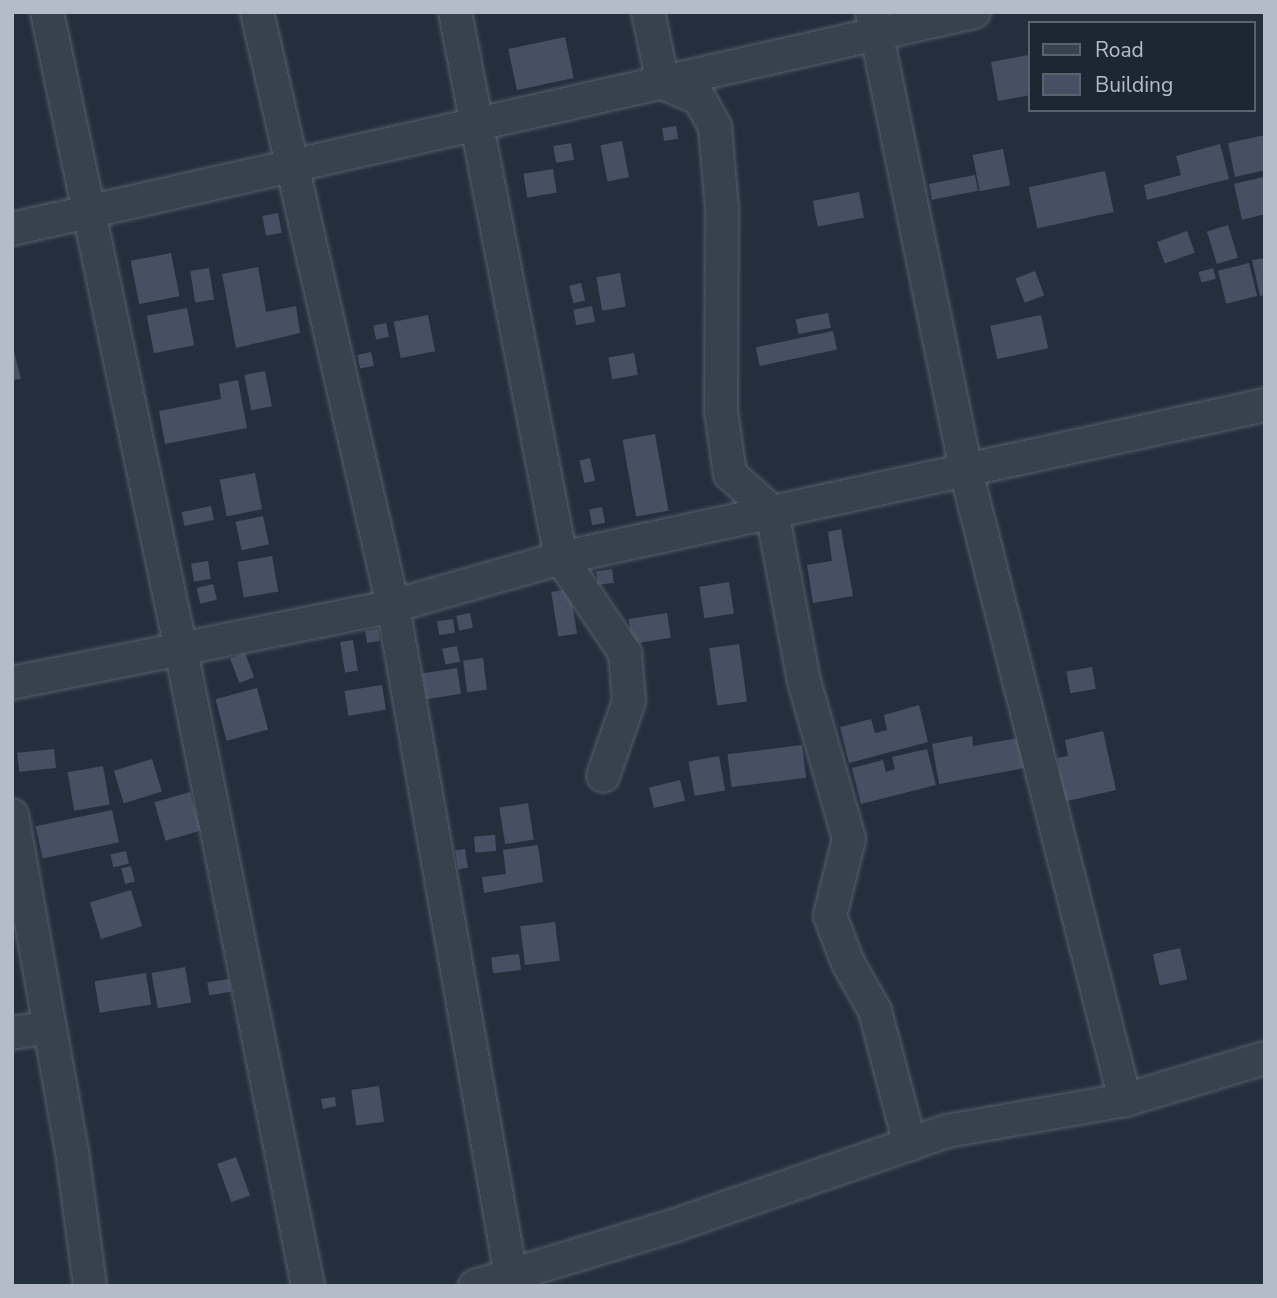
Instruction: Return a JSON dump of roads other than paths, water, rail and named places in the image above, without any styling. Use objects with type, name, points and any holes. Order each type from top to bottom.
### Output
[{"type":"street","points":[[47,12],[181,650],[308,1286]]},
{"type":"street","points":[[257,12],[393,606],[511,1276]]},
{"type":"street","points":[[455,12],[561,558],[625,653],[629,701],[603,776]]},
{"type":"street","points":[[648,12],[663,83]]},
{"type":"street","points":[[12,229],[663,83],[874,23],[974,12]]},
{"type":"street","points":[[874,23],[966,471],[1125,1100]]},
{"type":"street","points":[[663,83],[699,98],[715,127],[722,209],[721,411],[730,474],[772,512],[804,681],[849,839],[830,916],[848,963],[876,1011],[909,1144]]},
{"type":"street","points":[[12,683],[393,606],[561,558],[1265,405]]},
{"type":"street","points":[[12,815],[50,1027],[90,1286]]},
{"type":"street","points":[[12,1033],[50,1027]]},
{"type":"street","points":[[475,1286],[947,1131],[1125,1100],[1265,1058]]}]
